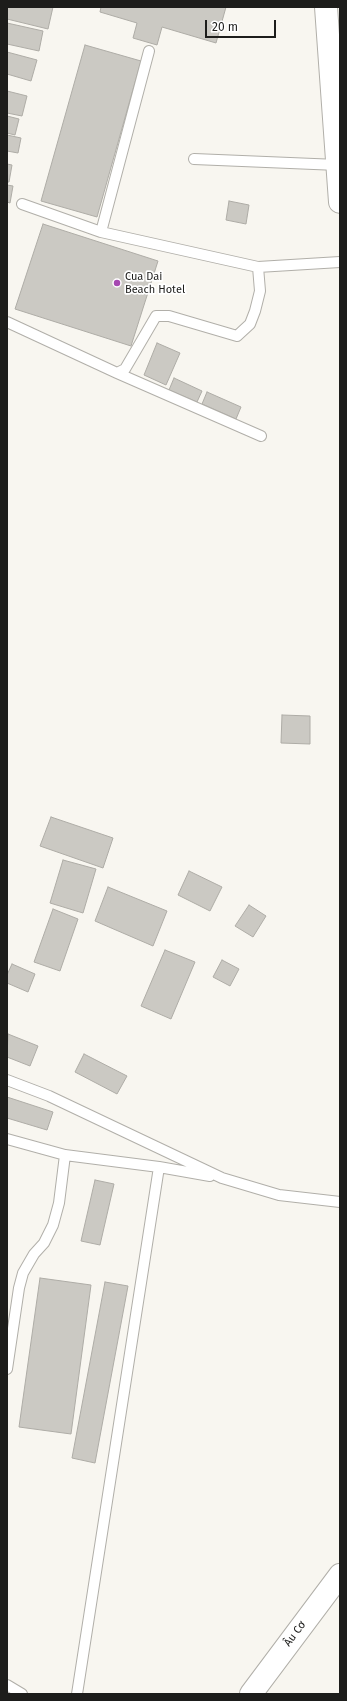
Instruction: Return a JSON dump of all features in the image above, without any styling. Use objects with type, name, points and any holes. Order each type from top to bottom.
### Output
[{"type":"main road","points":[[326,7],[340,202]]},
{"type":"main road","name":"Âu Cơ","points":[[251,1694],[340,1575]]},
{"type":"lane","points":[[101,232],[149,51]]},
{"type":"lane","points":[[194,159],[338,165]]},
{"type":"lane","points":[[22,204],[101,232],[258,267],[340,262]]},
{"type":"lane","points":[[117,373],[125,369],[156,316],[169,316],[237,336],[250,324],[254,311],[260,291],[258,267]]},
{"type":"lane","points":[[7,322],[117,373],[261,436]]},
{"type":"lane","points":[[7,1080],[49,1096],[222,1178]]},
{"type":"lane","points":[[7,1139],[65,1155],[159,1167],[222,1178],[279,1195],[340,1202]]},
{"type":"lane","points":[[7,1369],[19,1288],[23,1273],[34,1254],[44,1243],[53,1225],[59,1203],[65,1155]]},
{"type":"lane","points":[[77,1694],[159,1167]]},
{"type":"lane","points":[[7,1685],[22,1694]]},
{"type":"building","points":[[7,7],[53,7],[48,29],[7,19]]},
{"type":"building","points":[[101,7],[226,7],[216,43],[162,27],[157,45],[133,38],[137,23],[100,12]]},
{"type":"building","points":[[7,23],[43,31],[39,51],[7,44]]},
{"type":"building","points":[[85,45],[141,61],[97,217],[41,201]]},
{"type":"building","points":[[7,52],[37,60],[31,81],[7,74]]},
{"type":"building","points":[[7,91],[27,96],[22,116],[7,113]]},
{"type":"building","points":[[7,116],[19,119],[15,135],[7,133]]},
{"type":"building","points":[[7,135],[21,138],[18,153],[7,151]]},
{"type":"building","points":[[7,164],[12,165],[9,182],[7,182]]},
{"type":"building","points":[[7,185],[13,186],[10,203],[7,202]]},
{"type":"building","points":[[229,201],[249,205],[246,224],[226,220]]},
{"type":"building","points":[[43,224],[158,261],[131,346],[15,309]]},
{"type":"building","points":[[157,343],[180,353],[166,385],[144,375]]},
{"type":"building","points":[[174,378],[202,391],[197,402],[169,390]]},
{"type":"building","points":[[207,392],[241,407],[236,419],[202,404]]},
{"type":"building","points":[[282,715],[310,716],[310,744],[281,743]]},
{"type":"building","points":[[51,817],[113,838],[103,868],[40,846]]},
{"type":"building","points":[[63,860],[96,869],[83,913],[50,903]]},
{"type":"building","points":[[189,871],[222,887],[210,911],[178,895]]},
{"type":"building","points":[[108,887],[167,911],[153,946],[95,921]]},
{"type":"building","points":[[249,905],[266,916],[253,937],[235,926]]},
{"type":"building","points":[[53,909],[78,919],[60,971],[34,962]]},
{"type":"building","points":[[165,950],[195,962],[171,1019],[141,1006]]},
{"type":"building","points":[[222,960],[239,969],[230,986],[213,977]]},
{"type":"building","points":[[12,964],[35,974],[28,992],[7,983],[7,975]]},
{"type":"building","points":[[8,1034],[38,1046],[30,1066],[7,1057]]},
{"type":"building","points":[[84,1054],[127,1076],[117,1094],[75,1072]]},
{"type":"building","points":[[7,1097],[53,1112],[47,1130],[7,1118]]},
{"type":"building","points":[[95,1180],[114,1184],[100,1245],[81,1241]]},
{"type":"building","points":[[40,1278],[91,1285],[71,1434],[19,1427]]},
{"type":"building","points":[[105,1282],[128,1286],[95,1463],[72,1458]]},
{"type":"place","name":"Cua Dai Beach Hotel","points":[[117,283]]}]
